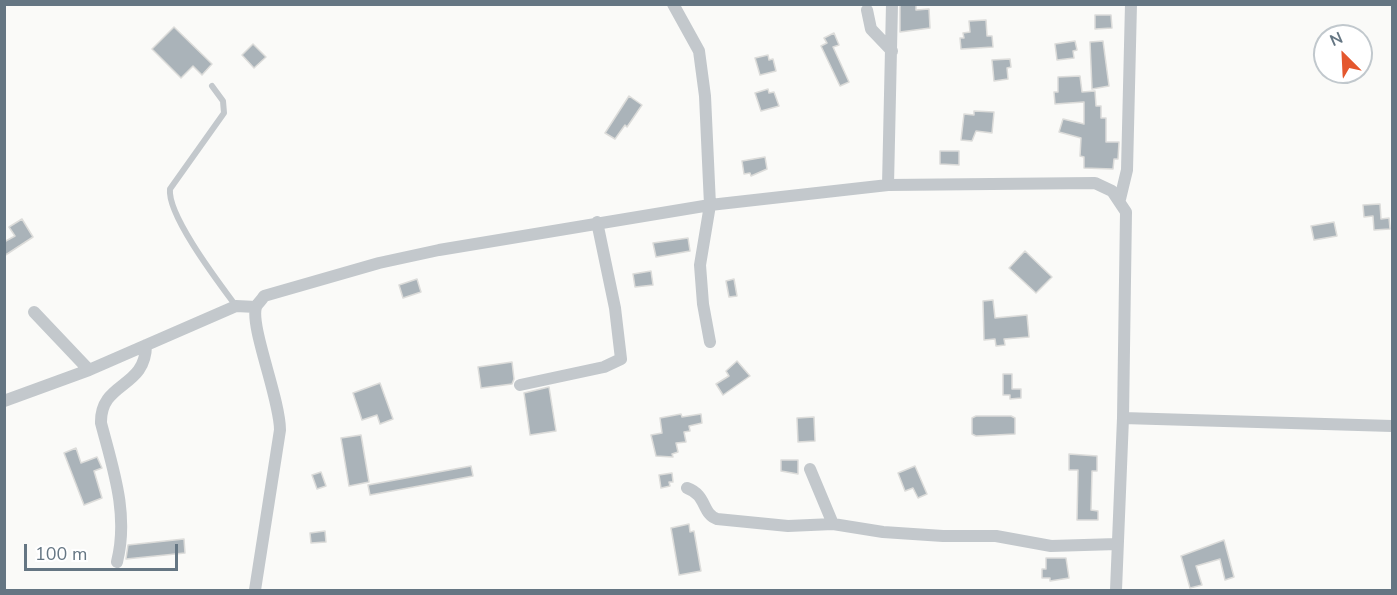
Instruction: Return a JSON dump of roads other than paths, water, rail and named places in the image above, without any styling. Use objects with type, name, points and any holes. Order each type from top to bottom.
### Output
[{"type":"street","points":[[673,4],[699,51],[709,146],[710,205],[700,265],[703,304],[710,342]]},
{"type":"street","points":[[888,185],[892,4]]},
{"type":"street","points":[[1120,199],[1127,170],[1131,4]]},
{"type":"street","points":[[867,10],[871,29],[892,51]]},
{"type":"street","points":[[255,591],[280,429],[280,412],[255,323],[256,307],[264,297],[277,291],[379,263],[597,222],[710,205],[888,185],[1095,183],[1112,191],[1120,199],[1126,212],[1127,231],[1116,591]]},
{"type":"street","points":[[520,385],[604,367],[621,359],[618,329],[597,222]]},
{"type":"street","points":[[4,401],[89,370],[236,306],[256,307]]},
{"type":"street","points":[[34,312],[89,370]]},
{"type":"street","points":[[117,562],[123,529],[122,510],[101,423],[101,410],[105,401],[141,370],[146,362],[146,345]]},
{"type":"street","points":[[1123,418],[1392,426]]},
{"type":"street","points":[[810,469],[833,524]]},
{"type":"street","points":[[687,488],[701,497],[708,513],[717,519],[788,526],[833,524],[883,532],[943,537],[996,536],[1051,546],[1117,544]]},
{"type":"lane","points":[[212,86],[223,101],[224,113],[170,189],[169,196],[202,260],[236,306]]}]
